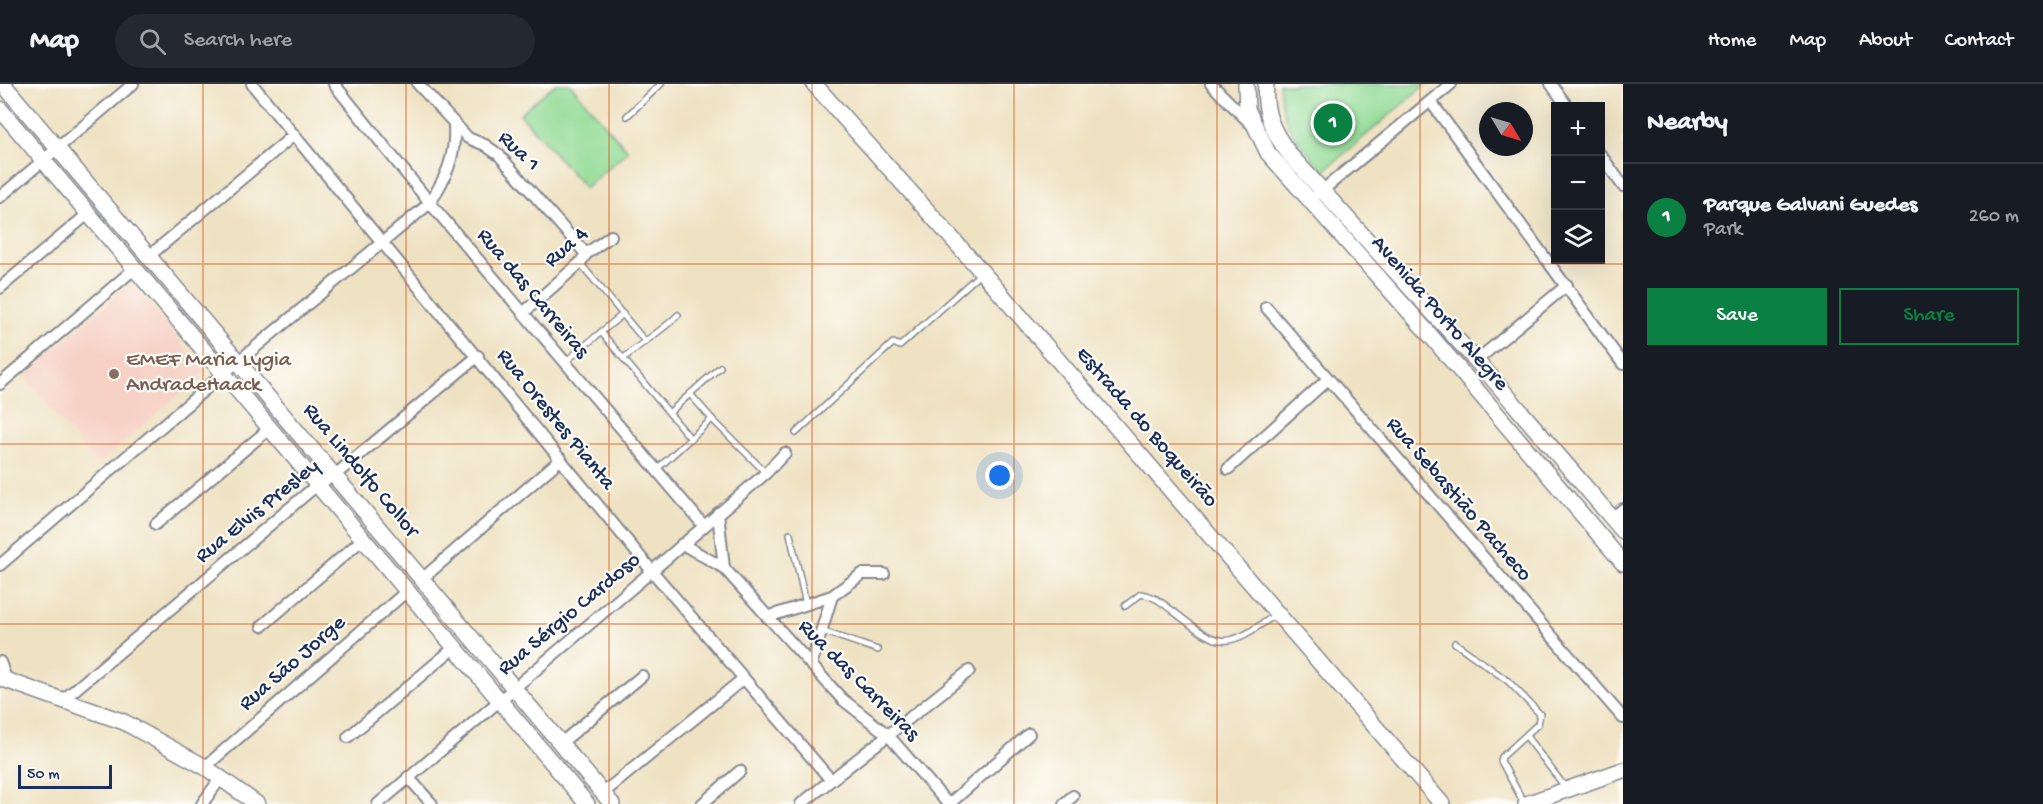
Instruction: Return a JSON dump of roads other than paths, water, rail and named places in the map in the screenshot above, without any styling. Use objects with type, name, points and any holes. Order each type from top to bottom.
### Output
[{"type":"street","name":"Rua Lindolfo Collor","points":[[3,84],[608,799]]},
{"type":"street","points":[[0,197],[133,84]]},
{"type":"street","name":"Rua Orestes Pianta","points":[[252,84],[652,572],[830,780]]},
{"type":"street","name":"Rua das Carreiras","points":[[334,84],[430,203],[704,526]]},
{"type":"street","name":"Rua 1","points":[[418,84],[468,138],[485,145],[499,155],[583,259]]},
{"type":"street","name":"Estrada do Boqueirão","points":[[814,84],[982,272],[1442,804]]},
{"type":"street","points":[[1211,84],[1254,126],[1269,121]]},
{"type":"street","name":"Avenida Porto Alegre","points":[[1246,84],[1247,109],[1268,153],[1308,201],[1430,335],[1623,563]]},
{"type":"street","name":"Avenida Porto Alegre","points":[[1266,84],[1269,121],[1275,135],[1321,191],[1546,439],[1618,513],[1623,531]]},
{"type":"street","points":[[1308,201],[1451,84]]},
{"type":"street","points":[[1551,84],[1564,102]]},
{"type":"street","points":[[1431,102],[1623,363]]},
{"type":"street","name":"Rua Lindolfo Collor","points":[[0,109],[587,804]]},
{"type":"street","points":[[0,565],[223,374],[430,203],[450,171],[456,145],[454,125]]},
{"type":"street","points":[[149,256],[294,135]]},
{"type":"street","points":[[1601,156],[1623,186]]},
{"type":"street","points":[[0,288],[89,213]]},
{"type":"street","name":"Rua 4","points":[[523,313],[611,236]]},
{"type":"street","points":[[0,384],[134,269]]},
{"type":"street","points":[[1476,361],[1567,285]]},
{"type":"street","name":"Rua Sebastião Pacheco","points":[[1266,307],[1327,380],[1623,718]]},
{"type":"street","points":[[1430,335],[1444,324]]},
{"type":"street","name":"Rua Elvis Presley","points":[[64,699],[317,485],[335,475],[477,356]]},
{"type":"street","points":[[1228,469],[1327,380]]},
{"type":"street","points":[[156,524],[269,429]]},
{"type":"street","points":[[1532,455],[1546,439]]},
{"type":"street","name":"Rua Sérgio Cardoso","points":[[378,804],[652,572],[766,473],[785,453]]},
{"type":"street","points":[[422,579],[561,459]]},
{"type":"street","points":[[718,513],[724,568]]},
{"type":"street","points":[[261,626],[363,539]]},
{"type":"street","name":"Rua das Carreiras","points":[[682,544],[724,568],[842,699],[888,735],[949,804]]},
{"type":"street","points":[[767,617],[832,596],[862,574],[885,574]]},
{"type":"street","name":"Rua São Jorge","points":[[205,767],[407,591]]},
{"type":"street","points":[[812,665],[832,596]]},
{"type":"street","points":[[348,738],[454,647]]},
{"type":"street","points":[[0,662],[3,678],[124,722],[205,767],[257,804]]},
{"type":"street","points":[[801,804],[969,671]]},
{"type":"street","points":[[561,742],[642,676]]},
{"type":"street","points":[[608,799],[743,680]]},
{"type":"street","points":[[949,804],[1029,734]]},
{"type":"street","points":[[1525,804],[1623,770]]},
{"type":"street","points":[[702,804],[740,771]]},
{"type":"street","points":[[408,777],[432,804]]},
{"type":"street","points":[[202,804],[220,779]]},
{"type":"street","points":[[1064,804],[1073,796]]},
{"type":"lane","points":[[627,116],[662,84]]},
{"type":"lane","points":[[583,259],[644,340]]},
{"type":"lane","points":[[796,433],[893,343],[900,346],[982,272]]},
{"type":"lane","points":[[565,362],[623,314]]},
{"type":"lane","points":[[624,358],[644,340],[656,336],[678,315]]},
{"type":"lane","points":[[601,332],[692,439]]},
{"type":"lane","points":[[670,412],[720,367]]},
{"type":"lane","points":[[690,394],[766,473]]},
{"type":"lane","points":[[656,470],[712,419]]},
{"type":"lane","points":[[790,534],[806,604]]},
{"type":"lane","points":[[1125,606],[1141,594],[1153,596],[1204,636],[1225,642],[1243,637],[1276,614]]},
{"type":"lane","points":[[822,630],[879,650]]},
{"type":"lane","points":[[1455,643],[1508,681],[1540,714],[1538,724],[1502,757],[1501,761],[1525,804]]},
{"type":"lane","points":[[1526,736],[1560,777],[1566,790]]},
{"type":"place","name":"Parque Galvani Guedes","points":[[1333,123]]},
{"type":"place","name":"EMEF Maria Lygia AndradeHaack","points":[[114,374]]}]
